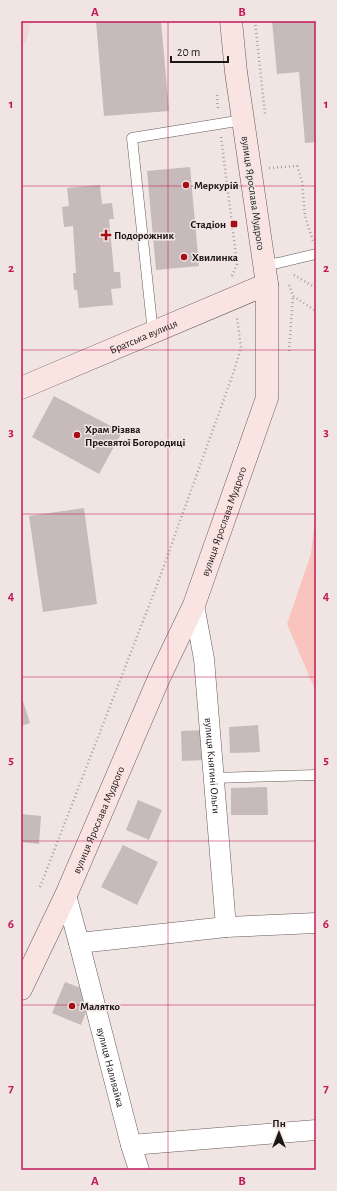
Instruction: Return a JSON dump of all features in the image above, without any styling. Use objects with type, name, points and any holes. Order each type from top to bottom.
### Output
[{"type":"main road","name":"вулиця Ярослава Мудрого","points":[[21,989],[66,895],[159,678],[194,605],[267,398],[265,274],[236,72],[231,21]]},
{"type":"main road","name":"Братська вулиця","points":[[21,388],[233,298],[265,274]]},
{"type":"street","name":"вулиця Княгині Ольги","points":[[194,605],[204,659],[226,927]]},
{"type":"street","name":"вулиця Наливайка","points":[[66,895],[131,1145],[139,1170]]},
{"type":"street","points":[[79,943],[226,927],[316,923]]},
{"type":"street","points":[[131,1145],[316,1130]]},
{"type":"lane","points":[[153,333],[132,138],[243,120]]},
{"type":"lane","points":[[265,274],[278,264],[316,254]]},
{"type":"lane","points":[[213,778],[316,775]]},
{"type":"path","points":[[40,887],[157,585],[241,348],[233,298],[232,276],[237,264],[217,92]]},
{"type":"path","points":[[269,168],[297,166],[302,181],[305,216],[311,240],[316,245]]},
{"type":"path","points":[[288,284],[293,296],[289,353]]},
{"type":"path","points":[[293,296],[316,311]]},
{"type":"shaded area","points":[[21,21],[31,21],[26,43],[21,42]]},
{"type":"shaded area","points":[[316,510],[316,692],[287,624],[311,554]]},
{"type":"building","points":[[96,21],[161,21],[169,111],[104,116]]},
{"type":"building","points":[[272,21],[316,21],[316,142],[305,143],[299,72],[277,74]]},
{"type":"building","points":[[190,167],[199,266],[156,270],[147,171]]},
{"type":"building","points":[[100,185],[102,204],[112,203],[114,219],[109,219],[114,272],[120,272],[121,288],[111,289],[113,305],[79,308],[77,290],[74,290],[73,273],[76,273],[73,226],[64,227],[62,207],[69,206],[67,188]]},
{"type":"building","name":"Храм Різвва Пресвятої Богородиці","points":[[54,396],[122,432],[99,474],[32,437]]},
{"type":"building","points":[[84,508],[97,604],[43,612],[29,516]]},
{"type":"building","points":[[21,695],[30,723],[21,726]]},
{"type":"building","points":[[258,725],[260,752],[230,753],[229,727]]},
{"type":"building","points":[[206,730],[207,760],[182,761],[181,731]]},
{"type":"building","points":[[267,787],[268,815],[231,815],[231,788]]},
{"type":"building","points":[[138,800],[162,810],[149,840],[126,830]]},
{"type":"building","points":[[21,814],[41,816],[39,844],[21,842]]},
{"type":"building","points":[[123,845],[158,862],[137,905],[101,887]]},
{"type":"building","name":"Малятко","points":[[65,982],[86,990],[91,999],[81,1025],[52,1013]]},
{"type":"place","name":"Меркурій","points":[[186,185]]},
{"type":"place","name":"Стадіон","points":[[234,224]]},
{"type":"place","name":"Подорожник","points":[[106,235]]},
{"type":"place","name":"Хвилинка","points":[[184,257]]},
{"type":"place","name":"Храм Різвва Пресвятої Богородиці","points":[[77,435]]},
{"type":"place","name":"Малятко","points":[[72,1006]]}]
